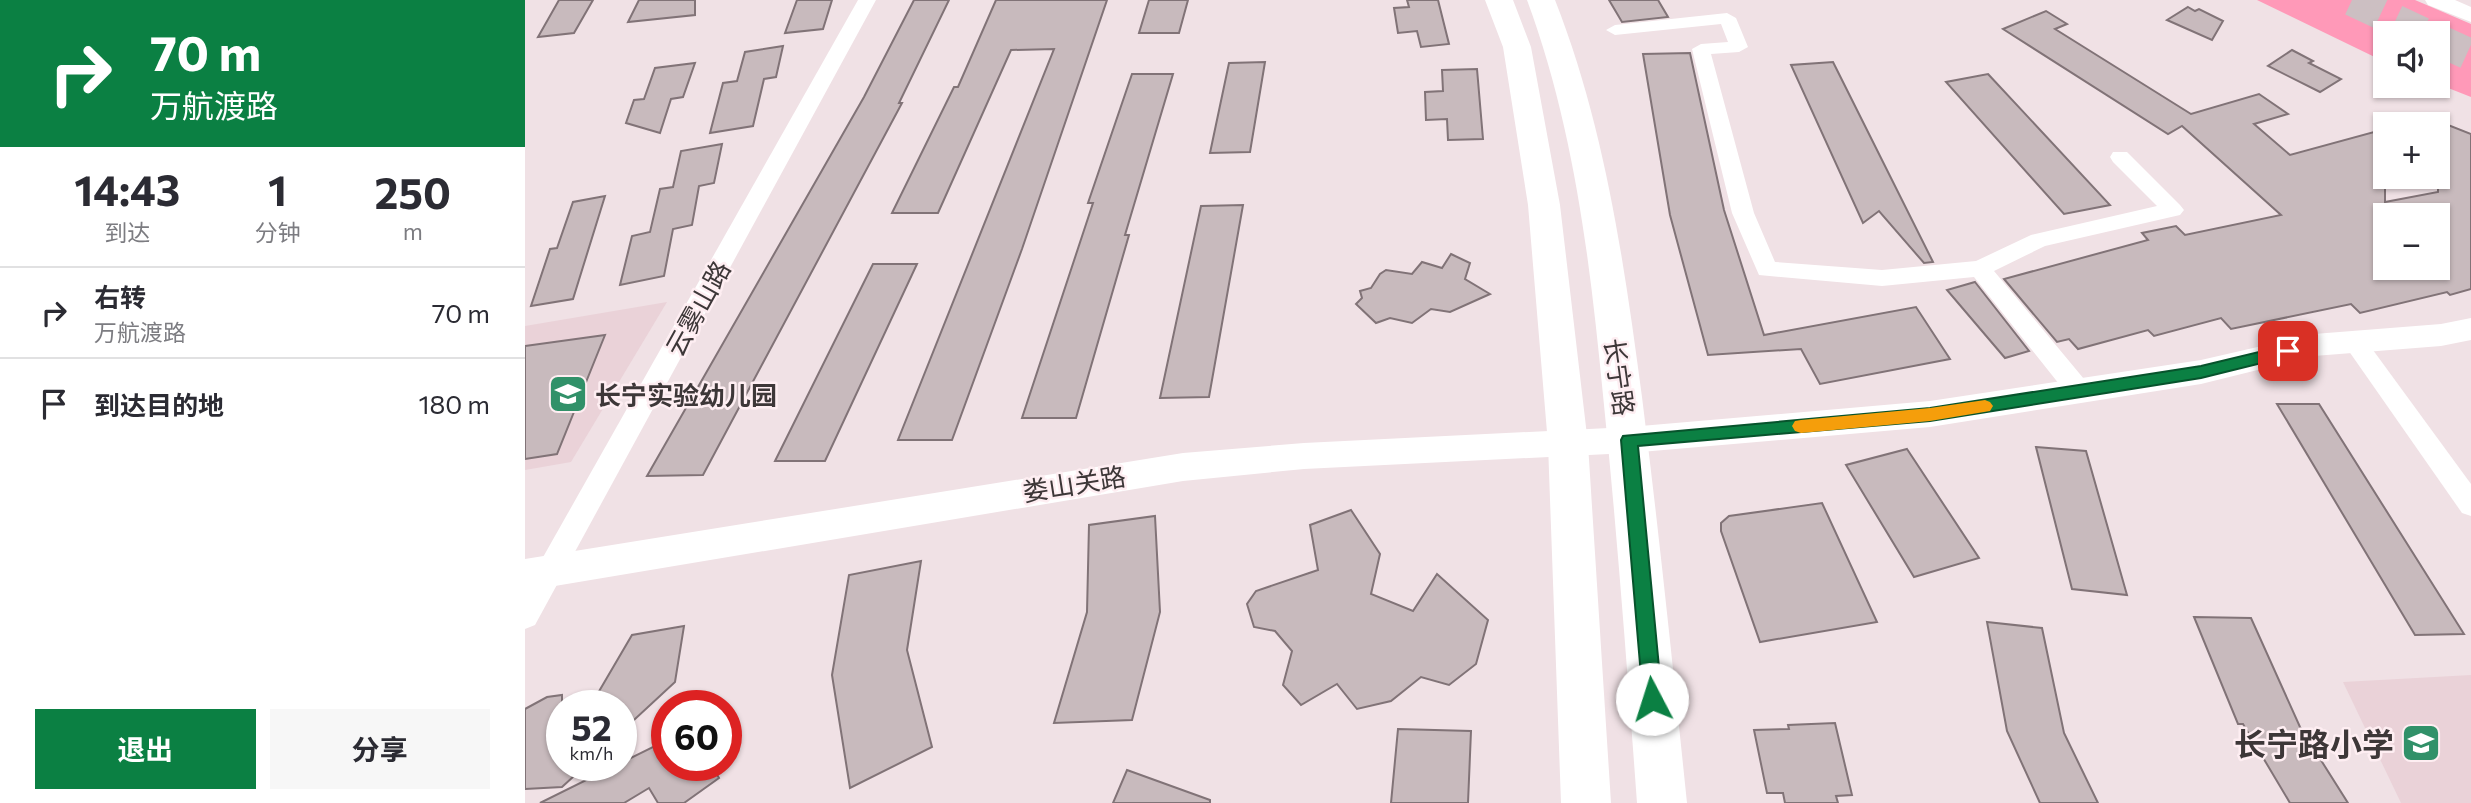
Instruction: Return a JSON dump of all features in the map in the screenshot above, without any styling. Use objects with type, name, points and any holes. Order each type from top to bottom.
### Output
[{"type":"main road","points":[[1499,0],[1517,47],[1544,205],[1568,444],[1586,803]]},
{"type":"main road","name":"长宁路","points":[[1541,0],[1559,43],[1597,203],[1629,440],[1662,803]]},
{"type":"street","name":"云雾山路","points":[[525,616],[537,573],[867,0]]},
{"type":"street","points":[[2436,0],[2471,15]]},
{"type":"street","points":[[1615,30],[1727,18],[1739,47],[1701,48],[1743,213],[1767,269],[1882,278],[1980,269],[2039,240],[2173,210],[2120,157]]},
{"type":"street","points":[[1980,269],[2080,392]]},
{"type":"street","name":"娄山关路","points":[[537,573],[1183,467],[1304,456],[1629,440],[1930,414],[2201,372],[2314,345],[2441,335],[2471,329]]},
{"type":"street","points":[[2354,341],[2471,505]]},
{"type":"shaded area","points":[[2257,0],[2415,0],[2471,24],[2471,97],[2450,89],[2450,21],[2373,21],[2373,56]]},
{"type":"shaded area","name":"长宁实验幼儿园","points":[[667,302],[571,462],[525,470],[525,326]]},
{"type":"shaded area","name":"长宁路小学","points":[[2471,675],[2471,803],[2401,803],[2343,682]]},
{"type":"building","points":[[559,0],[593,0],[574,33],[538,37]]},
{"type":"building","points":[[639,0],[695,0],[695,15],[628,22]]},
{"type":"building","points":[[797,0],[832,0],[823,29],[785,33]]},
{"type":"building","points":[[914,0],[949,0],[899,103],[902,103],[703,475],[647,476],[864,97]]},
{"type":"building","points":[[996,0],[1107,0],[1022,249],[952,440],[898,440],[1054,49],[1011,50],[938,213],[892,213],[954,87],[958,87]]},
{"type":"building","points":[[1149,0],[1188,0],[1179,33],[1139,33]]},
{"type":"building","points":[[1407,0],[1438,0],[1449,44],[1421,47],[1417,31],[1398,33],[1394,8],[1409,7]]},
{"type":"building","points":[[1609,0],[1658,0],[1668,17],[1622,22]]},
{"type":"building","points":[[2188,7],[2195,11],[2199,9],[2223,21],[2212,40],[2167,20]]},
{"type":"building","points":[[2046,11],[2067,24],[2055,29],[2191,114],[2259,94],[2288,114],[2254,124],[2290,155],[2373,132],[2373,189],[2385,189],[2385,202],[2438,192],[2438,189],[2450,189],[2450,126],[2471,134],[2471,289],[2450,295],[2447,292],[2360,313],[2351,304],[2231,329],[2221,318],[2154,336],[2148,330],[2078,349],[2069,339],[2057,342],[2004,279],[2148,240],[2142,233],[2176,226],[2185,235],[2281,215],[2182,126],[2168,134],[2003,29]]},
{"type":"building","points":[[783,46],[776,77],[764,79],[753,126],[710,133],[723,83],[737,81],[745,52]]},
{"type":"building","points":[[2292,50],[2313,61],[2309,63],[2341,79],[2320,92],[2268,66]]},
{"type":"building","points":[[1690,53],[1724,210],[1764,335],[1916,307],[1950,359],[1820,384],[1801,349],[1708,355],[1670,215],[1643,54]]},
{"type":"building","points":[[1265,62],[1250,152],[1210,153],[1229,63]]},
{"type":"building","points":[[1833,62],[1933,262],[1924,263],[1879,211],[1863,223],[1791,65]]},
{"type":"building","points":[[695,63],[683,97],[671,99],[660,133],[626,123],[634,100],[644,99],[655,68]]},
{"type":"building","points":[[1477,69],[1483,139],[1448,140],[1447,119],[1426,120],[1425,92],[1443,91],[1442,70]]},
{"type":"building","points":[[1132,74],[1173,74],[1125,235],[1129,235],[1076,418],[1022,418],[1093,203],[1088,203]]},
{"type":"building","points":[[1988,74],[2110,205],[2064,214],[1946,82]]},
{"type":"building","points":[[722,144],[714,183],[699,186],[692,225],[673,229],[664,276],[620,285],[632,236],[650,232],[660,189],[673,187],[681,151]]},
{"type":"building","points":[[605,196],[573,299],[531,306],[550,249],[557,248],[573,202]]},
{"type":"building","points":[[1243,205],[1209,397],[1160,398],[1201,206]]},
{"type":"building","points":[[1451,254],[1470,263],[1465,279],[1490,294],[1450,312],[1431,309],[1412,323],[1390,318],[1376,323],[1356,304],[1362,298],[1360,291],[1371,288],[1386,270],[1412,274],[1422,262],[1442,268]]},
{"type":"building","points":[[873,264],[917,264],[825,461],[775,461]]},
{"type":"building","points":[[1975,282],[2029,351],[2005,358],[1947,290]]},
{"type":"building","points":[[605,335],[557,454],[525,459],[525,346]]},
{"type":"building","points":[[2277,404],[2319,404],[2464,634],[2415,635]]},
{"type":"building","points":[[2036,447],[2086,451],[2127,595],[2072,589]]},
{"type":"building","points":[[1907,449],[1979,558],[1914,577],[1846,465]]},
{"type":"building","points":[[1822,503],[1877,622],[1760,642],[1721,531],[1721,523],[1729,516]]},
{"type":"building","points":[[1351,510],[1380,554],[1371,594],[1413,611],[1437,574],[1488,620],[1476,664],[1449,685],[1421,677],[1391,701],[1357,709],[1337,684],[1301,705],[1283,685],[1292,651],[1275,631],[1254,627],[1247,604],[1256,591],[1318,570],[1310,525]]},
{"type":"building","points":[[1155,516],[1160,612],[1132,720],[1054,723],[1087,612],[1089,525]]},
{"type":"building","points":[[921,561],[907,650],[932,747],[850,788],[832,675],[849,575]]},
{"type":"building","points":[[2194,617],[2251,618],[2300,727],[2348,803],[2290,803],[2243,724],[2238,724]]},
{"type":"building","points":[[1987,622],[2042,628],[2064,733],[2098,803],[2040,803],[2007,731]]},
{"type":"building","points":[[684,626],[675,682],[666,690],[651,690],[651,704],[637,717],[637,690],[600,690],[632,635]]},
{"type":"building","points":[[546,698],[546,781],[569,781],[562,787],[525,789],[525,709]]},
{"type":"building","points":[[1835,723],[1852,795],[1836,796],[1838,803],[1785,803],[1783,793],[1767,793],[1754,730]]},
{"type":"building","points":[[1398,729],[1471,731],[1468,803],[1391,803]]},
{"type":"building","points":[[651,748],[651,781],[715,781],[684,803],[658,803],[649,788],[624,803],[540,803],[584,781],[637,781],[637,755]]},
{"type":"building","points":[[1127,770],[1210,800],[1210,803],[1113,803]]},
{"type":"tunnel","points":[[2352,0],[2397,21]]},
{"type":"tunnel","points":[[2450,45],[2471,55]]},
{"type":"slow traffic","points":[[1801,426],[1985,406]]},
{"type":"place","name":"长宁实验幼儿园","points":[[568,394]]},
{"type":"place","name":"长宁路小学","points":[[2421,743]]},
{"type":"route","points":[[1652,699],[1629,440],[1930,414],[2056,397],[2201,372],[2288,351]]}]
